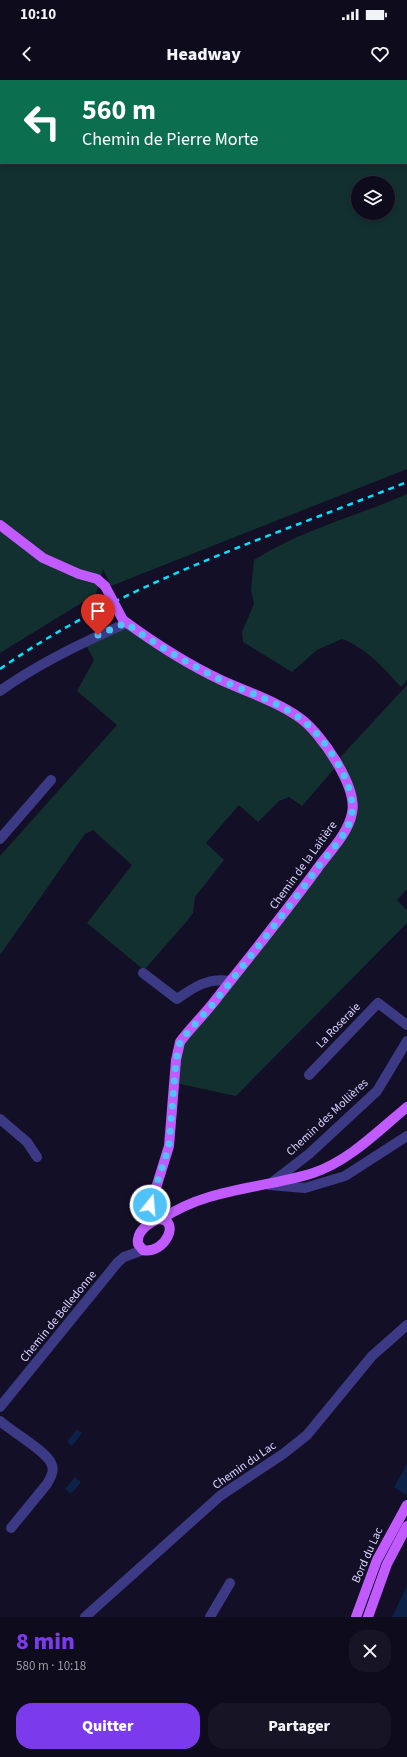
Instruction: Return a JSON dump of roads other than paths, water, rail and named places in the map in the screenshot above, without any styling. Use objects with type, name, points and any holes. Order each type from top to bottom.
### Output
[{"type":"main road","name":"Chemin de la Laitière","points":[[0,525],[43,558],[79,574],[97,579],[105,586],[125,622],[175,654],[219,679],[278,705],[300,718],[321,739],[330,751],[351,795],[352,812],[348,826],[284,914],[187,1033],[177,1051],[169,1146],[150,1205],[147,1224]]},
{"type":"main road","points":[[150,1205],[163,1221],[169,1234],[162,1245],[152,1250],[143,1250],[137,1240],[147,1224],[163,1221],[196,1200],[227,1192],[269,1185],[314,1172],[342,1159],[368,1140],[407,1107]]},
{"type":"main road","name":"Bord du Lac","points":[[356,1617],[377,1560],[407,1505]]},
{"type":"main road","name":"Bord du Lac","points":[[368,1617],[387,1564],[407,1526]]},
{"type":"street","points":[[0,691],[44,663],[84,641],[125,622]]},
{"type":"street","points":[[0,839],[51,780]]},
{"type":"street","points":[[143,973],[177,999],[194,987],[209,980],[220,979],[230,981]]},
{"type":"street","name":"La Roseraie","points":[[309,1075],[378,1003],[407,1025]]},
{"type":"street","name":"Chemin des Mollières","points":[[269,1185],[309,1154],[377,1091],[407,1041]]},
{"type":"street","points":[[0,1119],[27,1142],[37,1157]]},
{"type":"street","points":[[269,1185],[305,1188],[346,1176],[407,1136]]},
{"type":"street","name":"Chemin de Belledonne","points":[[0,1407],[137,1240]]},
{"type":"street","points":[[124,1257],[143,1250]]},
{"type":"street","name":"Chemin du Lac","points":[[85,1617],[220,1496],[283,1454],[307,1435],[372,1356],[407,1325]]},
{"type":"street","points":[[0,1421],[47,1457],[52,1467],[51,1478],[47,1484],[11,1528]]},
{"type":"street","points":[[210,1617],[230,1583]]},
{"type":"water","points":[[77,1429],[82,1433],[72,1446],[67,1442]]},
{"type":"water","points":[[407,1464],[407,1493],[406,1495],[394,1487]]},
{"type":"water","points":[[75,1477],[81,1482],[71,1494],[65,1489]]},
{"type":"water","points":[[407,1586],[407,1617],[392,1617]]},
{"type":"railway","points":[[0,669],[47,638],[96,611],[147,586],[250,543],[407,482]]}]
